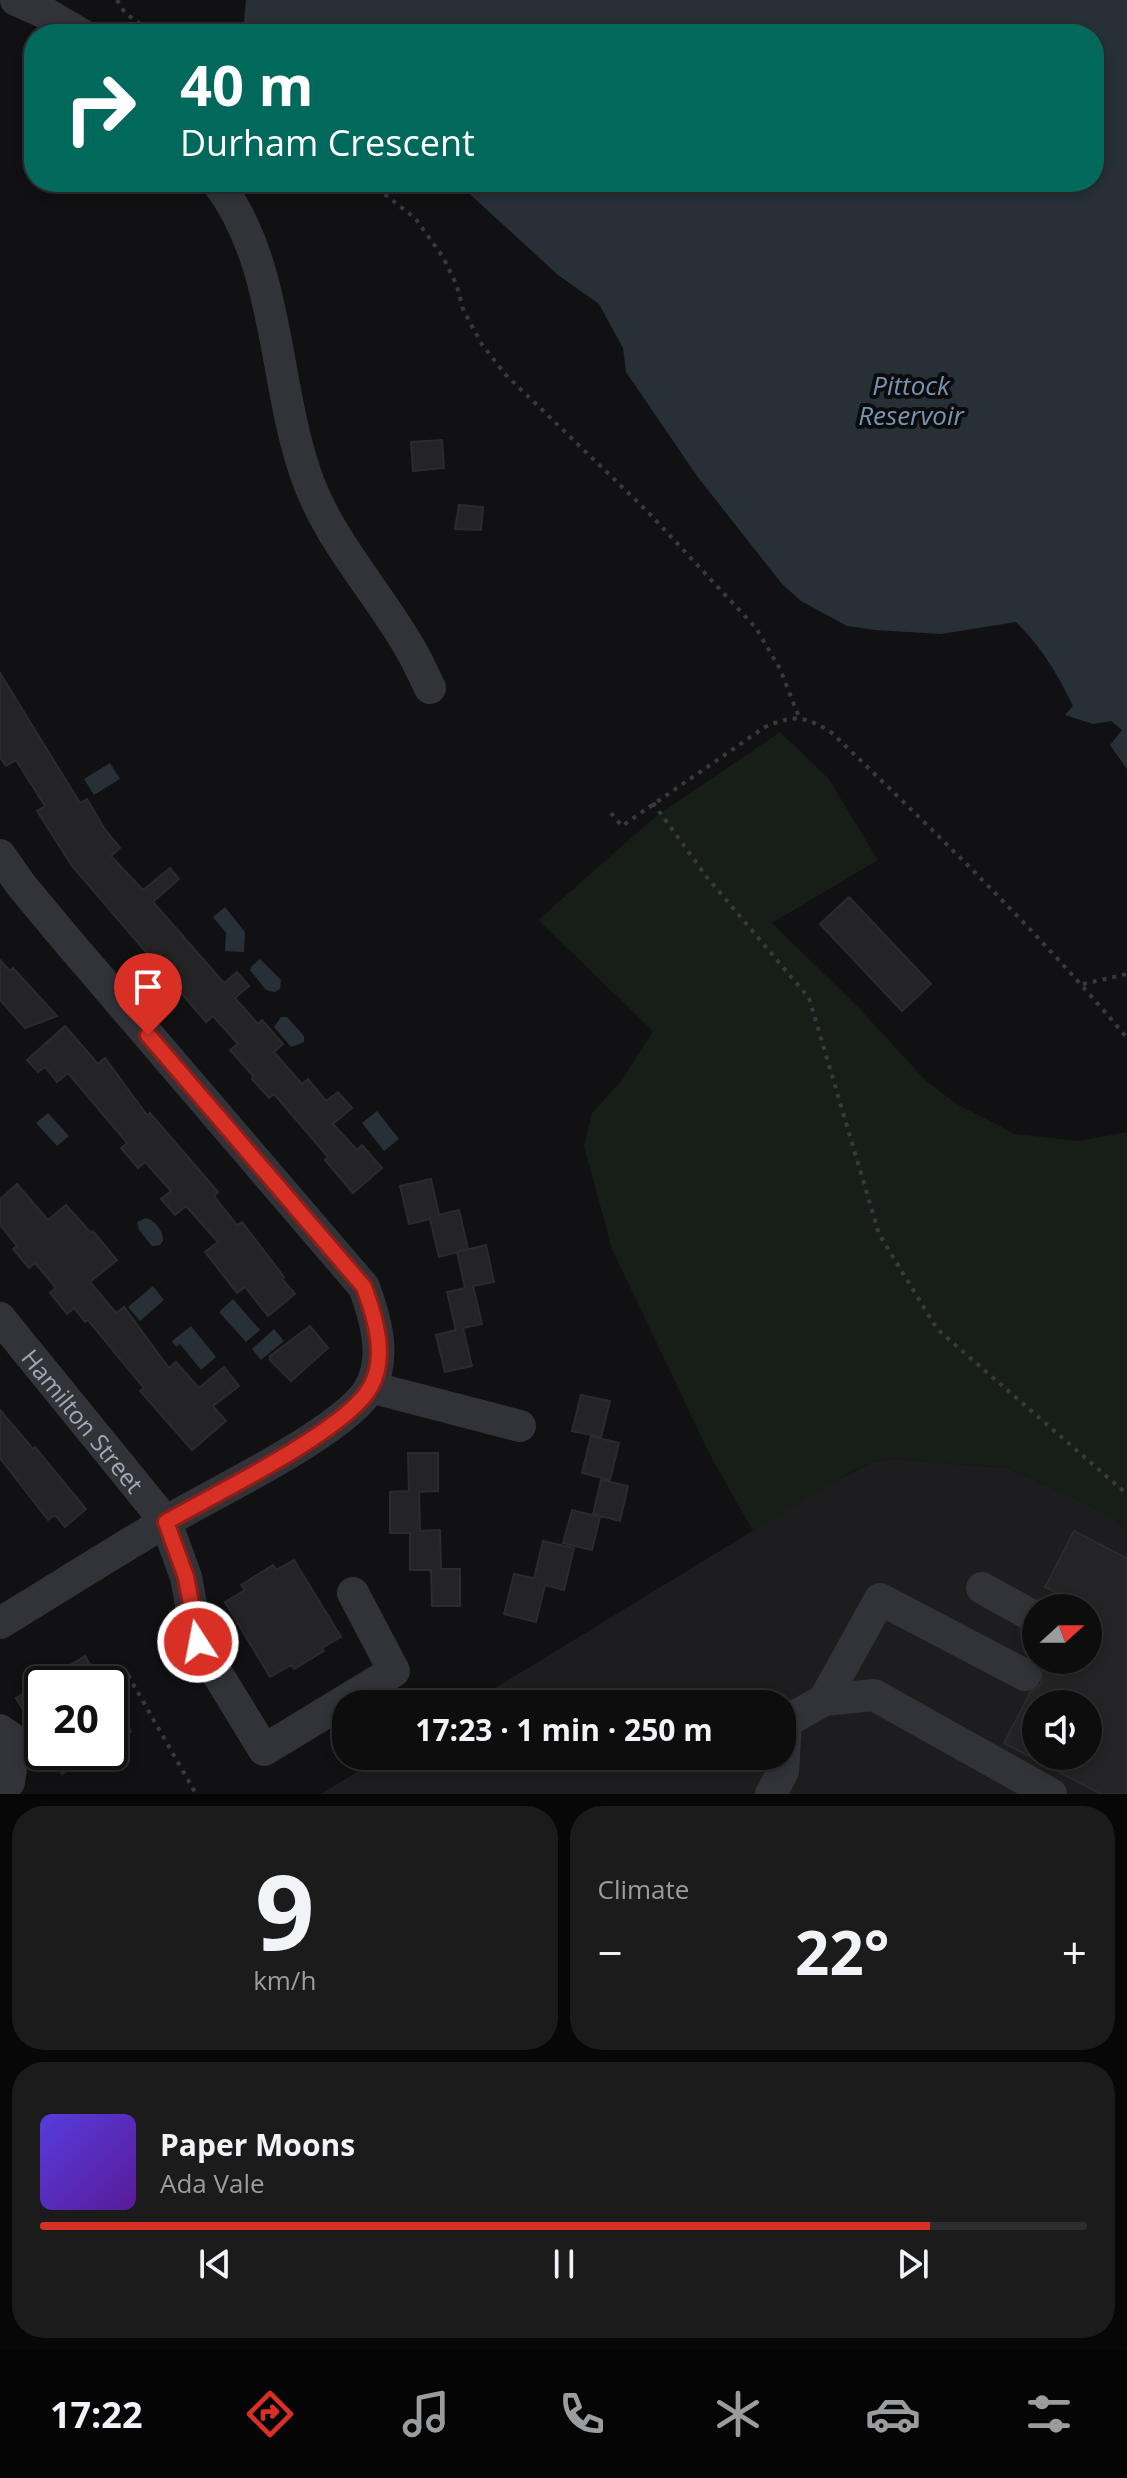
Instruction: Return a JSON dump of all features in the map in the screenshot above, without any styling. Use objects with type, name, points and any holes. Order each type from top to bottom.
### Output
[{"type":"street","points":[[16,0],[64,24]]},
{"type":"street","points":[[224,192],[253,247],[266,293],[282,384],[305,473],[338,540],[411,650],[430,688]]},
{"type":"street","points":[[0,855],[66,939],[364,1287],[376,1322],[378,1344],[370,1387],[349,1411],[307,1441],[0,1623]]},
{"type":"street","name":"Hamilton Street","points":[[0,1318],[166,1522],[186,1577],[198,1642],[264,1750],[394,1671],[353,1593]]},
{"type":"street","points":[[370,1387],[520,1426]]},
{"type":"street","points":[[982,1588],[1022,1610]]},
{"type":"street","points":[[824,1700],[880,1599],[1025,1675]]},
{"type":"street","points":[[796,1717],[824,1700],[874,1695],[1051,1794]]},
{"type":"street","points":[[0,1730],[10,1737],[14,1750],[8,1781]]},
{"type":"street","points":[[771,1794],[783,1770]]},
{"type":"path","points":[[117,0],[125,13],[140,24]]},
{"type":"path","points":[[382,192],[415,218],[434,244],[452,276],[463,309],[481,343],[505,374],[647,511],[756,628],[780,669],[799,717]]},
{"type":"path","points":[[611,813],[622,826],[765,727],[799,717],[816,722],[832,733],[1082,984],[1127,1038]]},
{"type":"path","points":[[653,803],[706,876],[809,998],[879,1234],[937,1329],[1127,1494]]},
{"type":"path","points":[[1082,984],[1127,974]]},
{"type":"path","points":[[128,1675],[196,1794]]},
{"type":"shaded area","points":[[780,732],[828,778],[878,860],[772,923],[859,1008],[926,1081],[957,1104],[1015,1134],[1079,1141],[1127,1132],[1127,1528],[1092,1506],[1007,1468],[890,1459],[872,1462],[855,1470],[753,1531],[709,1453],[612,1249],[584,1146],[592,1113],[622,1080],[653,1031],[538,920],[655,817]]},
{"type":"shaded area","points":[[890,1459],[1007,1468],[1092,1506],[1127,1528],[1127,1794],[321,1794],[360,1770],[796,1770],[796,1690],[492,1690],[821,1489],[872,1462]]},
{"type":"water","name":"Pittock Reservoir","points":[[246,0],[1127,0],[1127,769],[1110,745],[1122,730],[1111,721],[1093,724],[1065,715],[1073,706],[1067,694],[1041,651],[1016,622],[941,634],[875,630],[847,626],[801,601],[782,584],[697,476],[626,372],[623,348],[599,304],[558,275],[468,192],[1104,192],[1104,24],[244,24]]},
{"type":"water","points":[[110,763],[120,779],[94,795],[84,779]]},
{"type":"water","points":[[225,907],[245,932],[244,952],[225,951],[226,933],[213,917]]},
{"type":"water","points":[[260,959],[281,980],[280,989],[275,992],[266,990],[250,970]]},
{"type":"water","points":[[281,1017],[287,1017],[304,1036],[304,1042],[291,1047],[274,1027]]},
{"type":"water","points":[[377,1111],[399,1139],[384,1151],[362,1123]]},
{"type":"water","points":[[48,1113],[69,1136],[57,1146],[36,1123]]},
{"type":"water","points":[[146,1218],[160,1230],[163,1241],[160,1245],[152,1246],[139,1230],[137,1222]]},
{"type":"water","points":[[153,1286],[164,1300],[140,1321],[128,1307]]},
{"type":"water","points":[[233,1299],[260,1330],[246,1342],[219,1312]]},
{"type":"water","points":[[191,1326],[216,1357],[201,1370],[180,1344],[176,1347],[172,1341]]},
{"type":"water","points":[[274,1329],[284,1341],[261,1360],[252,1349]]},
{"type":"building","points":[[442,440],[444,468],[413,471],[411,442]]},
{"type":"building","points":[[459,505],[483,507],[481,530],[455,529]]},
{"type":"building","points":[[0,673],[80,803],[87,799],[120,848],[111,856],[143,890],[170,868],[179,879],[153,902],[224,983],[237,972],[249,986],[235,998],[258,1024],[262,1020],[283,1044],[274,1052],[302,1084],[308,1079],[326,1101],[338,1092],[352,1108],[333,1124],[357,1150],[362,1145],[382,1168],[353,1193],[325,1160],[328,1157],[274,1094],[269,1098],[252,1079],[253,1076],[230,1050],[238,1044],[213,1016],[206,1022],[72,866],[37,811],[45,806],[16,760],[6,766],[0,757]]},
{"type":"building","points":[[849,897],[931,984],[902,1011],[820,924]]},
{"type":"building","points":[[0,960],[10,971],[13,968],[57,1016],[25,1028],[0,1000]]},
{"type":"building","points":[[65,1026],[98,1064],[105,1058],[147,1115],[150,1113],[218,1192],[214,1196],[237,1225],[242,1222],[284,1277],[282,1279],[295,1294],[268,1316],[245,1287],[237,1293],[205,1252],[218,1242],[186,1206],[175,1215],[161,1199],[171,1191],[145,1162],[138,1168],[121,1148],[127,1143],[68,1073],[57,1082],[45,1067],[38,1072],[27,1060]]},
{"type":"building","points":[[431,1179],[439,1215],[459,1210],[468,1249],[439,1257],[430,1219],[409,1224],[400,1186]]},
{"type":"building","points":[[17,1184],[48,1220],[66,1205],[117,1260],[90,1282],[116,1313],[124,1307],[169,1368],[176,1362],[199,1388],[224,1367],[239,1386],[213,1406],[226,1421],[192,1450],[140,1391],[144,1388],[88,1320],[85,1322],[74,1308],[67,1314],[50,1293],[56,1288],[35,1263],[29,1268],[13,1249],[17,1246],[0,1225],[0,1199]]},
{"type":"building","points":[[486,1245],[494,1282],[473,1286],[482,1324],[463,1328],[472,1366],[445,1372],[436,1335],[456,1330],[447,1292],[465,1288],[457,1252]]},
{"type":"building","points":[[310,1326],[328,1348],[291,1381],[270,1360],[270,1356]]},
{"type":"building","points":[[581,1395],[610,1401],[601,1437],[572,1431]]},
{"type":"building","points":[[0,1410],[86,1509],[65,1527],[55,1515],[48,1520],[0,1458]]},
{"type":"building","points":[[591,1436],[619,1443],[610,1480],[582,1473]]},
{"type":"building","points":[[408,1453],[438,1453],[438,1491],[419,1492],[420,1531],[440,1530],[441,1569],[460,1569],[460,1606],[432,1606],[431,1570],[410,1570],[410,1533],[390,1533],[390,1492],[409,1491]]},
{"type":"building","points":[[601,1480],[628,1486],[620,1521],[593,1514]]},
{"type":"building","points":[[572,1510],[600,1517],[592,1550],[563,1543]]},
{"type":"building","points":[[1074,1531],[1127,1558],[1127,1794],[1101,1794],[1055,1770],[1102,1770],[1102,1690],[1034,1690],[1041,1684],[1042,1674],[1102,1674],[1102,1594],[1059,1594],[1045,1587]]},
{"type":"building","points":[[543,1541],[574,1548],[564,1590],[545,1585],[536,1622],[504,1614],[514,1574],[534,1578]]},
{"type":"building","points":[[294,1560],[341,1637],[294,1669],[291,1665],[270,1677],[225,1602],[245,1590],[241,1585],[273,1565],[276,1570]]},
{"type":"building","points":[[85,1656],[91,1666],[69,1666]]},
{"type":"building","points":[[24,1693],[24,1711],[16,1698]]},
{"type":"building","points":[[1022,1708],[1022,1752],[1004,1743]]},
{"type":"route","points":[[148,1035],[364,1287],[376,1322],[378,1344],[370,1387],[349,1411],[307,1441],[166,1522],[186,1577],[198,1642]]}]
